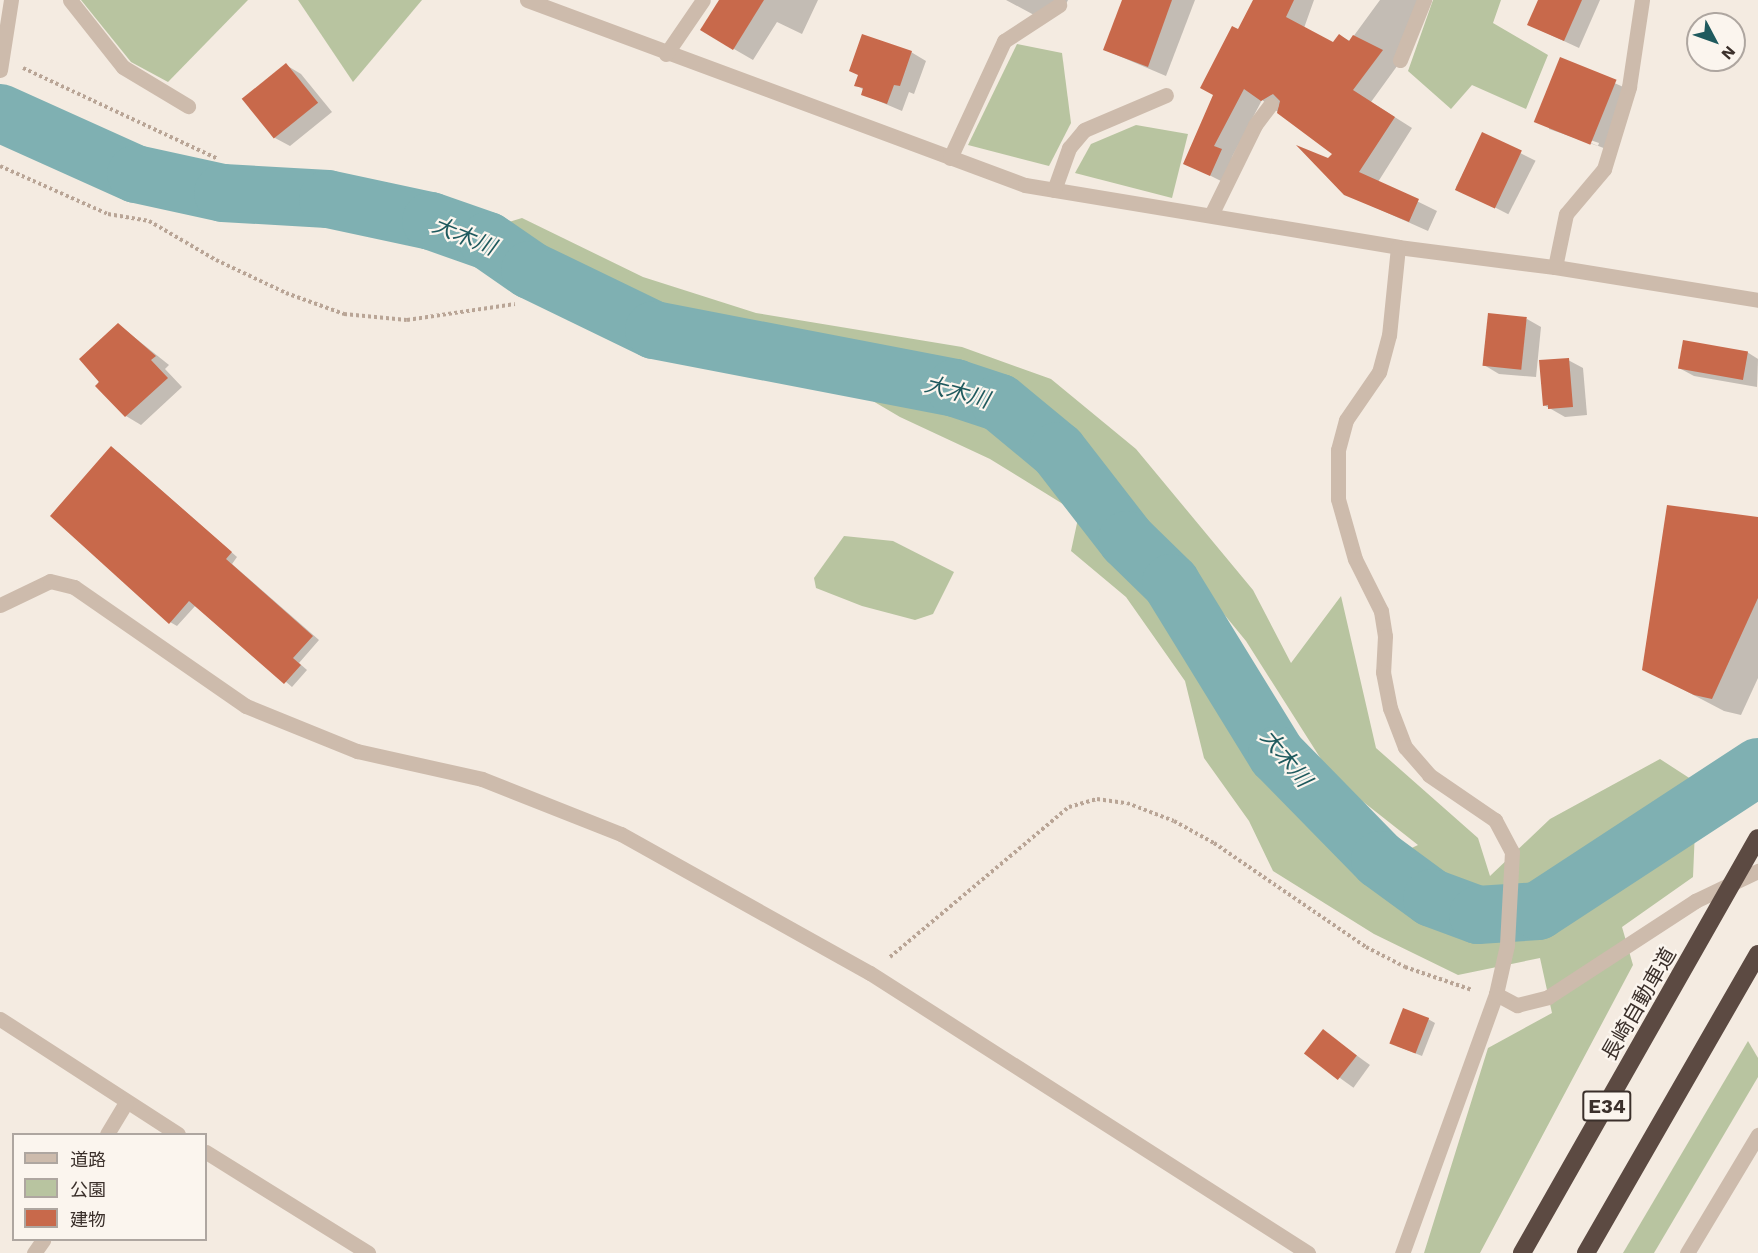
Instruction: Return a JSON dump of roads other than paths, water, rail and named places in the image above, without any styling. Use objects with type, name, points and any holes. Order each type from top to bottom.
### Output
[{"type":"highway","name":"長崎自動車道","points":[[1522,1253],[1758,838]]},
{"type":"highway","name":"E34","points":[[1586,1253],[1758,954]]},
{"type":"street","points":[[1,64],[11,0]]},
{"type":"street","points":[[70,0],[123,67],[188,106]]},
{"type":"street","points":[[527,0],[666,54],[1025,185],[1398,247],[1555,267],[1758,300]]},
{"type":"street","points":[[666,54],[703,0]]},
{"type":"street","points":[[1401,60],[1424,0]]},
{"type":"street","points":[[1555,267],[1566,214],[1604,169],[1629,87],[1642,0]]},
{"type":"street","points":[[950,158],[1004,41],[1059,5]]},
{"type":"street","points":[[1054,190],[1069,148],[1084,130],[1166,94]]},
{"type":"street","points":[[1211,215],[1255,125],[1271,104]]},
{"type":"street","points":[[1398,247],[1389,335],[1379,372],[1346,420],[1338,450],[1338,499],[1355,559],[1381,611],[1385,636],[1383,672],[1390,708],[1405,747],[1430,775],[1495,820],[1512,852],[1507,945],[1496,994],[1402,1253]]},
{"type":"street","points":[[0,605],[50,581],[74,587],[246,706],[357,751],[482,779],[621,834],[870,973],[1308,1253]]},
{"type":"street","points":[[1496,994],[1517,1005],[1548,997],[1695,901],[1758,872]]},
{"type":"street","points":[[0,1019],[176,1133]]},
{"type":"street","points":[[107,1133],[126,1102]]},
{"type":"street","points":[[1687,1253],[1758,1135]]},
{"type":"street","points":[[207,1153],[368,1253]]},
{"type":"waterway","name":"大木川","points":[[0,113],[136,174],[223,193],[328,199],[431,221],[488,241],[530,270],[654,330],[955,388],[1000,403],[1058,451],[1127,540],[1171,583],[1277,755],[1380,860],[1432,898],[1478,915],[1538,911],[1758,767]]}]
